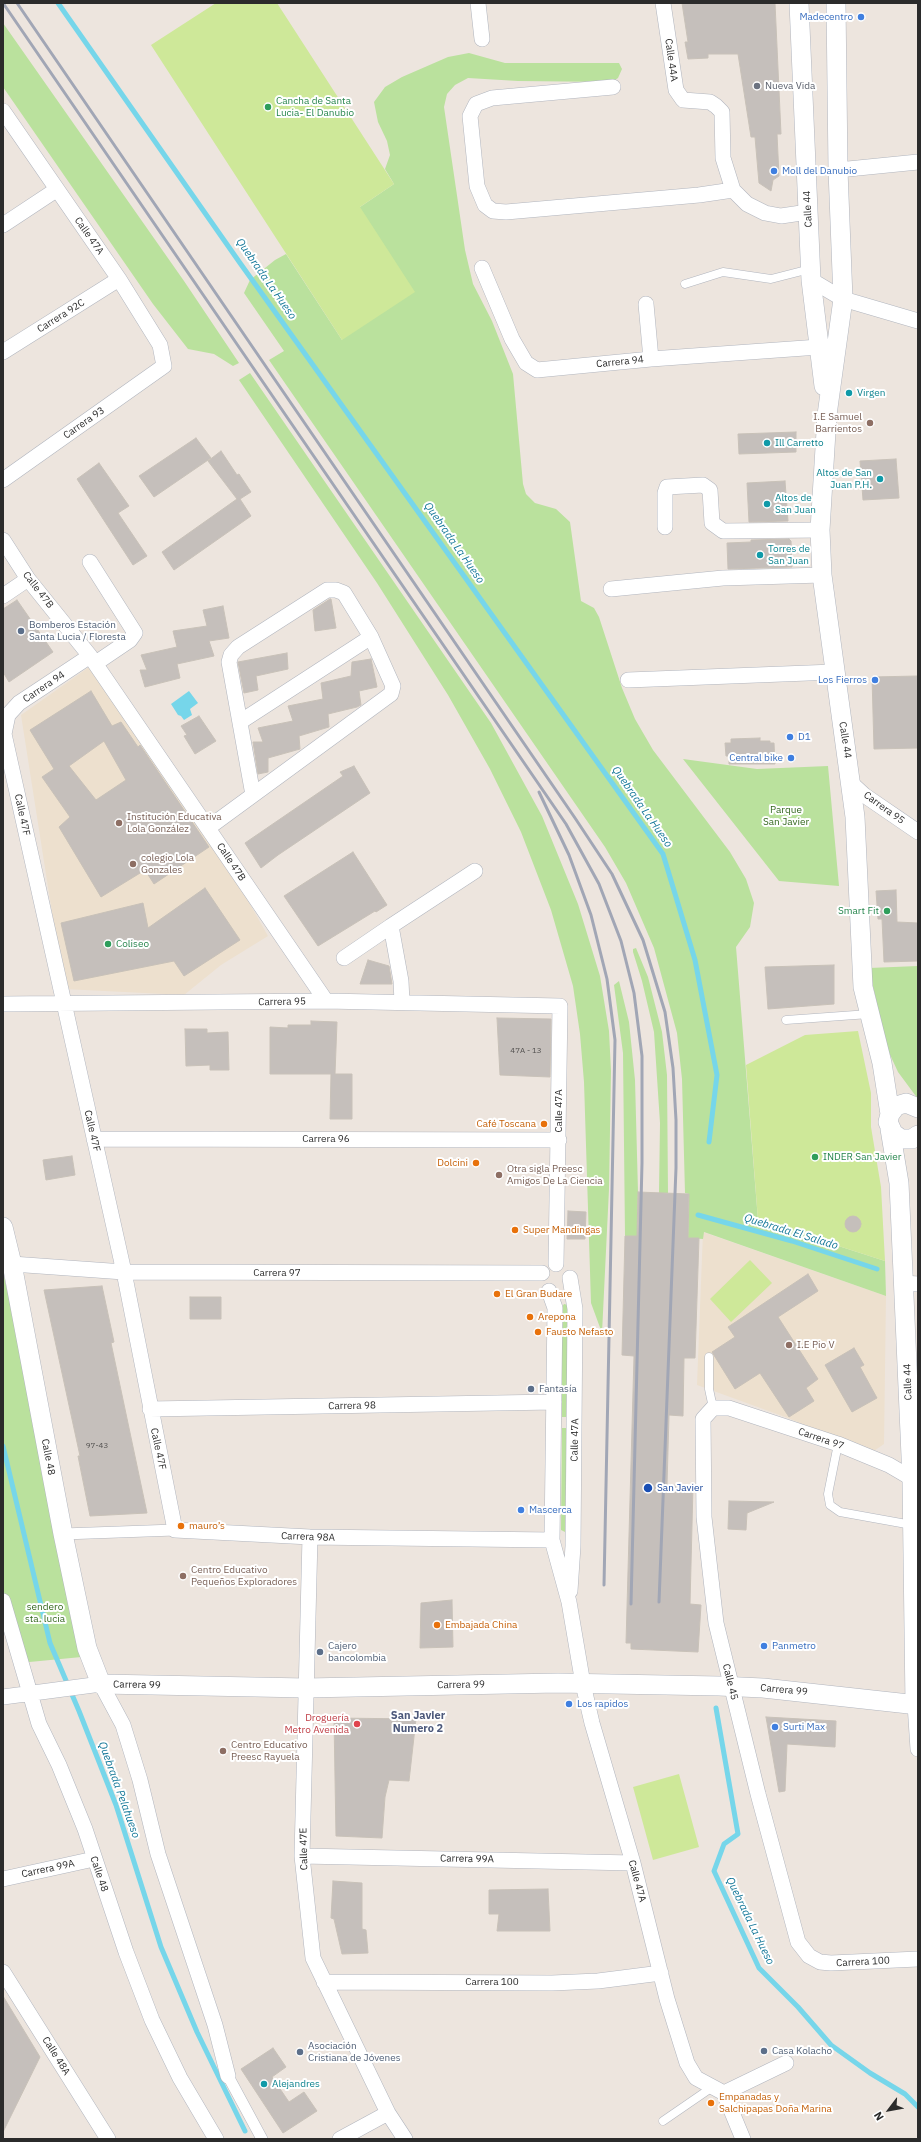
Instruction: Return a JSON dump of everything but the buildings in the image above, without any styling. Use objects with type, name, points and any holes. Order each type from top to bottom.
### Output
[{"type":"street","points":[[478,3],[482,39]]},
{"type":"street","name":"Calle 44A","points":[[663,3],[676,90],[683,100],[690,102],[710,102],[722,112],[723,158],[733,190],[747,204],[765,213],[781,216],[808,212]]},
{"type":"street","name":"Calle 44","points":[[799,3],[811,274],[827,415]]},
{"type":"street","name":"Calle 44","points":[[836,3],[838,170],[843,299],[827,415],[820,530],[822,575],[834,672],[855,817],[863,987],[882,1063],[911,1283],[915,1480],[912,1525],[918,1749]]},
{"type":"street","points":[[613,87],[492,98],[476,104],[470,116],[477,186],[485,205],[493,211],[506,212],[733,190]]},
{"type":"street","name":"Calle 47A","points":[[3,111],[56,190],[119,279],[160,345],[164,366]]},
{"type":"street","points":[[838,170],[918,162]]},
{"type":"street","points":[[3,226],[56,190]]},
{"type":"street","name":"Carrera 94","points":[[482,268],[512,339],[526,363],[537,370],[651,359],[820,347]]},
{"type":"street","points":[[811,274],[843,299],[918,321]]},
{"type":"street","name":"Carrera 92C","points":[[3,352],[119,279]]},
{"type":"street","points":[[646,304],[651,359]]},
{"type":"street","name":"Carrera 93","points":[[3,480],[164,366]]},
{"type":"street","points":[[665,527],[665,493],[667,487],[704,485],[710,490],[712,523],[723,531],[820,530]]},
{"type":"street","name":"Calle 47B","points":[[3,540],[28,579],[93,659],[326,1001]]},
{"type":"street","name":"Carrera 94","points":[[4,734],[8,715],[19,703],[93,659],[130,640],[135,633],[90,562]]},
{"type":"street","points":[[611,589],[723,578],[822,575]]},
{"type":"street","points":[[3,596],[28,579]]},
{"type":"street","points":[[208,828],[391,694],[393,686],[372,637],[344,593],[336,590],[327,590],[245,643],[231,655],[229,662],[253,794]]},
{"type":"street","points":[[240,722],[372,637]]},
{"type":"street","points":[[628,680],[834,672]]},
{"type":"street","name":"Calle 47F","points":[[4,734],[124,1272],[175,1530]]},
{"type":"street","name":"Carrera 95","points":[[851,783],[864,795],[918,832]]},
{"type":"street","points":[[344,958],[390,926],[475,871]]},
{"type":"street","points":[[390,926],[401,981],[402,1002]]},
{"type":"street","name":"Carrera 95","points":[[3,1004],[326,1001],[560,1006]]},
{"type":"street","name":"Calle 47A","points":[[556,1264],[560,1006]]},
{"type":"street","name":"Calle 44","points":[[882,1063],[915,1106]]},
{"type":"street","points":[[915,1106],[901,1104],[890,1121],[897,1136],[915,1137]]},
{"type":"street","name":"Calle 44","points":[[899,1183],[915,1137]]},
{"type":"street","name":"Carrera 96","points":[[94,1139],[559,1140]]},
{"type":"street","name":"Calle 48","points":[[3,1227],[12,1264],[63,1534],[87,1648],[97,1685]]},
{"type":"street","name":"Carrera 97","points":[[12,1264],[124,1272],[542,1274]]},
{"type":"street","points":[[556,1264],[566,1269],[570,1278],[565,1289],[560,1292],[549,1291],[542,1284],[542,1274],[545,1268],[556,1264]]},
{"type":"street","name":"Calle 47A","points":[[569,1602],[573,1546],[575,1324],[575,1309],[570,1278]]},
{"type":"street","name":"Calle 47A","points":[[549,1291],[555,1308],[552,1540],[569,1602],[583,1684],[592,1723],[687,2063],[696,2078],[717,2090]]},
{"type":"street","name":"Carrera 98","points":[[150,1409],[554,1402]]},
{"type":"street","name":"Carrera 97","points":[[716,1408],[729,1408],[838,1444],[879,1460],[915,1480]]},
{"type":"street","name":"Calle 45","points":[[716,1408],[703,1419],[704,1517],[716,1623],[730,1687],[798,1942],[809,1956]]},
{"type":"street","name":"Carrera 98A","points":[[63,1534],[175,1530],[310,1538],[552,1540]]},
{"type":"street","name":"Calle 47E","points":[[310,1538],[302,1856],[313,1958],[388,2112],[404,2139]]},
{"type":"street","name":"Calle 48","points":[[3,1601],[35,1693],[39,1724],[71,1794],[152,2020],[180,2078],[216,2139]]},
{"type":"street","name":"Carrera 99","points":[[3,1697],[97,1685],[306,1688],[583,1684],[762,1688],[916,1705]]},
{"type":"street","points":[[97,1685],[123,1725],[140,1780],[158,1854],[215,2025],[228,2076],[262,2139]]},
{"type":"street","name":"Carrera 99A","points":[[302,1856],[632,1863]]},
{"type":"street","name":"Carrera 99A","points":[[3,1879],[94,1858]]},
{"type":"street","name":"Carrera 100","points":[[809,1956],[820,1962],[831,1963],[918,1959]]},
{"type":"street","name":"Calle 48A","points":[[3,1972],[108,2139]]},
{"type":"street","name":"Carrera 100","points":[[324,1982],[560,1983],[598,1981],[661,1973]]},
{"type":"street","points":[[743,2139],[717,2090],[786,2063]]},
{"type":"street","points":[[340,2139],[388,2112]]},
{"type":"lane","points":[[685,284],[723,272],[771,279],[811,274]]},
{"type":"lane","points":[[786,1020],[869,1014]]},
{"type":"lane","points":[[709,1357],[709,1389],[716,1408]]},
{"type":"lane","points":[[838,1444],[828,1494],[830,1505],[840,1512],[912,1525]]},
{"type":"lane","points":[[663,2122],[717,2090]]},
{"type":"shaded area","name":"Institución Educativa Lola González","points":[[92,665],[221,853],[268,936],[221,965],[184,995],[64,989],[21,715]]},
{"type":"shaded area","points":[[703,1232],[886,1296],[884,1444],[871,1453],[788,1418],[697,1385]]},
{"type":"green space","name":"Cancha de Santa Lucia- El Danubio","points":[[216,3],[277,3],[394,184],[360,207],[415,292],[342,340],[151,45]]},
{"type":"green space","points":[[3,23],[184,281],[239,363],[233,366],[214,354],[188,349],[153,304],[3,87]]},
{"type":"green space","points":[[469,53],[505,63],[619,63],[622,69],[618,78],[612,82],[518,81],[468,78],[455,85],[447,94],[444,107],[465,250],[473,284],[492,321],[513,374],[523,484],[526,494],[535,503],[556,509],[570,522],[581,601],[594,608],[599,617],[622,688],[635,719],[653,750],[730,852],[746,879],[754,903],[750,927],[736,947],[758,1220],[885,1261],[886,1296],[704,1232],[703,1239],[688,1238],[689,1194],[685,1193],[682,1079],[677,1033],[654,948],[626,883],[605,847],[269,360],[284,351],[244,293],[250,280],[275,260],[286,254],[342,340],[360,207],[394,184],[385,169],[390,155],[387,141],[378,122],[374,102],[385,87],[402,77],[448,57]]},
{"type":"green space","points":[[250,373],[491,723],[542,816],[578,904],[600,976],[609,1031],[611,1071],[609,1189],[602,1333],[591,1303],[584,1082],[580,1034],[573,986],[551,910],[521,832],[490,769],[448,695],[377,583],[239,380]]},
{"type":"green space","name":"Parque San Javier","points":[[683,759],[757,769],[828,766],[839,886],[779,881]]},
{"type":"green space","points":[[636,948],[648,977],[662,1032],[667,1075],[668,1193],[659,1193],[660,1123],[654,1032],[642,981],[633,952],[633,949]]},
{"type":"green space","points":[[918,966],[918,1099],[898,1072],[886,1046],[869,968]]},
{"type":"green space","points":[[619,981],[629,1022],[635,1080],[638,1192],[637,1236],[625,1236],[623,1053],[614,985]]},
{"type":"green space","name":"INDER San Javier","points":[[858,1031],[871,1093],[871,1127],[881,1187],[885,1261],[758,1220],[746,1065],[805,1035]]},
{"type":"green space","points":[[750,1260],[772,1283],[731,1322],[710,1299]]},
{"type":"green space","name":"sendero sta. lucia","points":[[3,1272],[92,1656],[19,1663],[3,1587]]},
{"type":"green space","points":[[564,1304],[568,1305],[567,1417],[562,1417],[562,1307]]},
{"type":"green space","points":[[562,1428],[567,1428],[565,1532],[561,1530]]},
{"type":"green space","points":[[679,1774],[699,1847],[653,1860],[633,1787]]},
{"type":"water","points":[[189,691],[198,703],[190,709],[192,715],[184,720],[178,715],[171,704]]},
{"type":"waterway","name":"Quebrada La Hueso","points":[[58,3],[240,263],[663,854],[695,960],[717,1075],[709,1142]]},
{"type":"waterway","name":"Quebrada El Salado","points":[[698,1215],[792,1241],[877,1269]]},
{"type":"waterway","name":"Quebrada Pelahueso","points":[[3,1446],[50,1643],[79,1711],[116,1805],[161,1947],[197,2032],[245,2131]]},
{"type":"waterway","name":"Quebrada La Hueso","points":[[716,1708],[738,1834],[724,1844],[714,1871],[759,1968],[798,2007],[831,2045],[870,2073],[905,2094],[918,2107]]},
{"type":"railway","points":[[3,3],[566,824],[599,884],[621,941],[634,993],[642,1056],[642,1163],[631,1604]]},
{"type":"railway","points":[[17,3],[575,818],[612,874],[643,940],[665,1012],[673,1068],[676,1120],[676,1168],[659,1602]]},
{"type":"railway","points":[[539,792],[569,855],[591,915],[607,979],[615,1040],[604,1585]]},
{"type":"place","name":"Madecentro","points":[[861,17]]},
{"type":"place","name":"Nueva Vida","points":[[757,86]]},
{"type":"place","name":"Cancha de Santa Lucia- El Danubio","points":[[268,107]]},
{"type":"place","name":"Moll del Danubio","points":[[774,171]]},
{"type":"place","name":"Virgen","points":[[849,393]]},
{"type":"place","name":"I.E Samuel Barrientos","points":[[870,423]]},
{"type":"place","name":"Ill Carretto","points":[[767,443]]},
{"type":"place","name":"Altos de San Juan P.H.","points":[[880,479]]},
{"type":"place","name":"Altos de San Juan","points":[[767,504]]},
{"type":"place","name":"Torres de San Juan","points":[[760,555]]},
{"type":"place","name":"Bomberos Estación Santa Lucia / Floresta","points":[[21,631]]},
{"type":"place","name":"Los Fierros","points":[[875,680]]},
{"type":"place","name":"D1","points":[[790,737]]},
{"type":"place","name":"Central bike","points":[[791,758]]},
{"type":"place","name":"Institución Educativa Lola González","points":[[119,823]]},
{"type":"place","name":"colegio Lola Gonzales","points":[[133,864]]},
{"type":"place","name":"Smart Fit","points":[[887,911]]},
{"type":"place","name":"Coliseo","points":[[108,944]]},
{"type":"place","name":"Café Toscana","points":[[544,1124]]},
{"type":"place","name":"INDER San Javier","points":[[815,1157]]},
{"type":"place","name":"Dolcini","points":[[476,1163]]},
{"type":"place","name":"Otra sigla Preesc Amigos De La Ciencia","points":[[499,1175]]},
{"type":"place","name":"Super Mandingas","points":[[515,1230]]},
{"type":"place","name":"El Gran Budare","points":[[497,1294]]},
{"type":"place","name":"Arepona","points":[[530,1317]]},
{"type":"place","name":"Fausto Nefasto","points":[[538,1332]]},
{"type":"place","name":"I.E Pio V","points":[[789,1345]]},
{"type":"place","name":"Fantasía","points":[[531,1389]]},
{"type":"place","name":"San Javier","points":[[648,1488]]},
{"type":"place","name":"Mascerca","points":[[521,1510]]},
{"type":"place","name":"mauro’s","points":[[181,1526]]},
{"type":"place","name":"Centro Educativo Pequeños Exploradores","points":[[183,1576]]},
{"type":"place","name":"Embajada China","points":[[437,1625]]},
{"type":"place","name":"Panmetro","points":[[764,1646]]},
{"type":"place","name":"Cajero bancolombia","points":[[320,1652]]},
{"type":"place","name":"Los rapidos","points":[[569,1704]]},
{"type":"place","name":"Droguería Metro Avenida","points":[[357,1724]]},
{"type":"place","name":"Surti Max","points":[[775,1727]]},
{"type":"place","name":"Centro Educativo Preesc Rayuela","points":[[223,1751]]},
{"type":"place","name":"Casa Kolacho","points":[[764,2051]]},
{"type":"place","name":"Asociación Cristiana de Jóvenes","points":[[300,2052]]},
{"type":"place","name":"Alejandres","points":[[264,2084]]},
{"type":"place","name":"Empanadas y Salchipapas Doña Marina","points":[[711,2103]]},
{"type":"district","name":"San Javier Numero 2","points":[[418,1722]]}]
